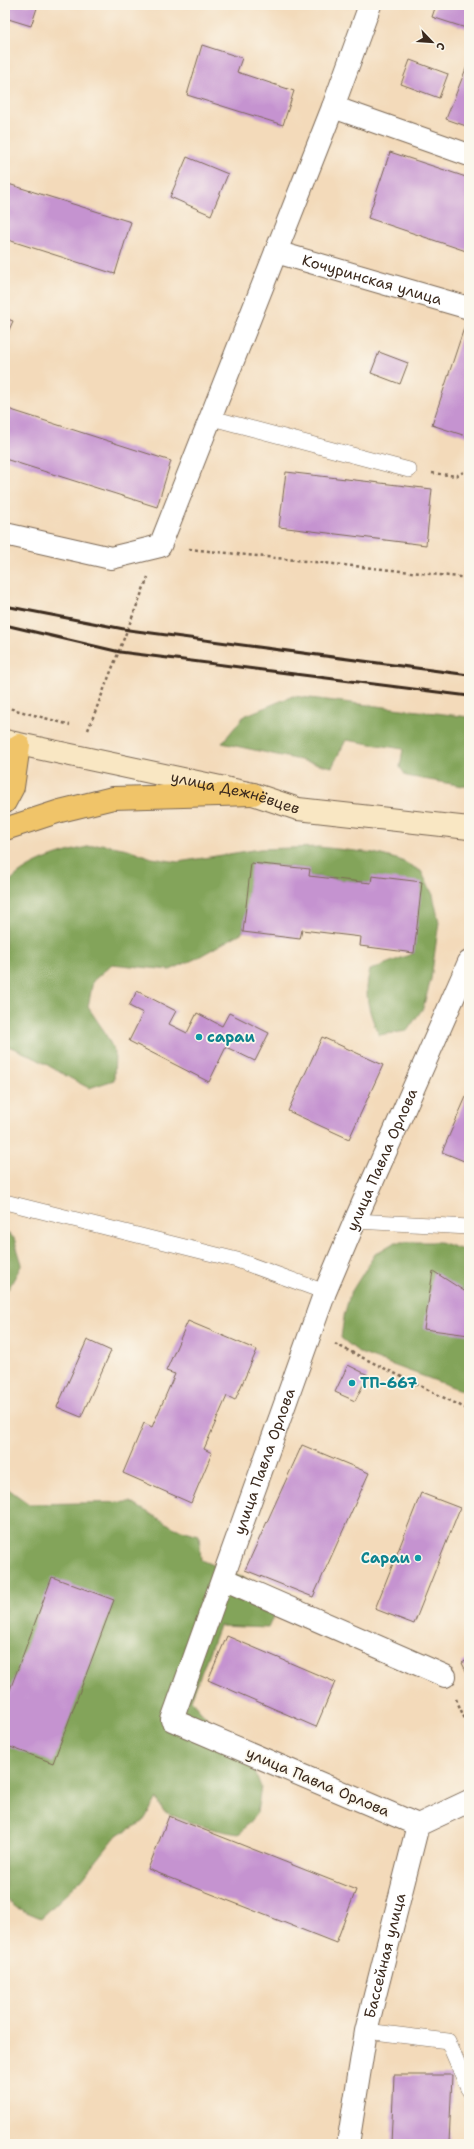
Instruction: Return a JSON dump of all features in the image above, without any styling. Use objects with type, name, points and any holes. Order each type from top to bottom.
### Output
[{"type":"main road","name":"улица Дежнёвцев","points":[[12,743],[253,794],[298,808],[469,828]]},
{"type":"main road","points":[[5,802],[14,787],[12,743]]},
{"type":"main road","points":[[5,829],[60,811],[113,798],[253,794]]},
{"type":"street","points":[[5,534],[111,558],[160,546],[212,418],[333,107],[370,5]]},
{"type":"street","points":[[333,107],[469,155]]},
{"type":"street","name":"Кочуринская улица","points":[[276,252],[469,308]]},
{"type":"street","name":"улица Павла Орлова","points":[[418,1824],[172,1720],[326,1292],[355,1221],[469,962]]},
{"type":"street","points":[[223,1579],[445,1676]]},
{"type":"street","points":[[418,1824],[469,1801]]},
{"type":"street","name":"Бассейная улица","points":[[348,2144],[366,2031],[418,1824]]},
{"type":"lane","points":[[212,418],[409,470]]},
{"type":"lane","points":[[5,1202],[237,1260],[326,1292]]},
{"type":"lane","points":[[355,1221],[469,1227]]},
{"type":"lane","points":[[366,2031],[448,2041],[469,2090]]},
{"type":"path","points":[[409,470],[456,476],[469,469]]},
{"type":"path","points":[[160,546],[469,578]]},
{"type":"path","points":[[82,728],[90,730],[144,586]]},
{"type":"path","points":[[5,707],[74,726]]},
{"type":"path","points":[[311,1333],[469,1410]]},
{"type":"green space","points":[[293,696],[469,717],[469,787],[406,776],[400,767],[403,749],[346,740],[332,767],[222,743],[244,716]]},
{"type":"green space","points":[[102,844],[128,849],[152,858],[178,862],[260,849],[319,847],[374,853],[400,860],[421,871],[433,895],[439,922],[431,979],[423,1008],[407,1031],[379,1035],[372,1019],[368,1003],[367,987],[370,970],[414,953],[371,883],[309,876],[310,869],[252,863],[243,932],[195,959],[170,970],[112,964],[93,981],[88,1007],[102,1028],[115,1052],[114,1080],[89,1088],[78,1083],[37,1059],[5,1045],[5,887],[24,870],[36,863],[63,853]]},
{"type":"green space","points":[[5,1231],[14,1238],[22,1264],[9,1288],[5,1291]]},
{"type":"green space","points":[[395,1242],[440,1242],[469,1252],[469,1393],[360,1353],[341,1338],[344,1316],[350,1294],[375,1254]]},
{"type":"green space","points":[[5,1475],[7,1488],[29,1504],[130,1502],[175,1528],[199,1535],[201,1560],[283,1595],[268,1628],[219,1626],[191,1700],[231,1745],[251,1762],[261,1787],[257,1813],[239,1834],[200,1826],[172,1815],[163,1811],[157,1798],[143,1822],[117,1835],[82,1879],[41,1918],[17,1908],[5,1899]]},
{"type":"building","points":[[5,5],[38,5],[31,26],[5,18]]},
{"type":"building","points":[[436,5],[469,5],[469,29],[432,17]]},
{"type":"building","points":[[202,45],[242,58],[237,72],[294,91],[283,125],[187,95]]},
{"type":"building","points":[[410,60],[448,74],[439,98],[401,84]]},
{"type":"building","points":[[469,61],[469,127],[446,119]]},
{"type":"building","points":[[390,152],[469,178],[469,252],[368,218]]},
{"type":"building","points":[[187,157],[228,174],[211,215],[170,197]]},
{"type":"building","points":[[5,183],[131,222],[115,274],[5,239]]},
{"type":"building","points":[[5,318],[13,321],[5,339]]},
{"type":"building","points":[[465,325],[469,327],[469,437],[432,425]]},
{"type":"building","points":[[379,352],[408,363],[400,384],[371,373]]},
{"type":"building","points":[[5,408],[171,461],[157,507],[5,459]]},
{"type":"building","points":[[286,472],[432,489],[426,545],[279,527]]},
{"type":"building","points":[[251,863],[310,869],[309,876],[371,883],[372,876],[422,882],[414,953],[360,946],[361,937],[302,930],[300,939],[243,932]]},
{"type":"building","name":"сараи","points":[[137,991],[176,1011],[169,1024],[187,1033],[197,1013],[222,1026],[229,1013],[269,1033],[255,1061],[226,1047],[209,1082],[129,1041],[143,1013],[129,1006]]},
{"type":"building","points":[[322,1037],[383,1065],[349,1139],[288,1111]]},
{"type":"building","points":[[469,1090],[469,1163],[442,1152]]},
{"type":"building","points":[[433,1271],[469,1294],[469,1335],[424,1329]]},
{"type":"building","points":[[188,1321],[257,1350],[235,1400],[227,1396],[204,1449],[212,1453],[191,1503],[123,1473],[144,1423],[152,1427],[175,1374],[166,1371]]},
{"type":"building","points":[[87,1340],[111,1351],[81,1417],[57,1407]]},
{"type":"building","name":"ТП-667","points":[[348,1365],[368,1375],[355,1401],[335,1392]]},
{"type":"building","points":[[302,1445],[369,1473],[313,1597],[245,1570]]},
{"type":"building","name":"Сараи","points":[[421,1493],[460,1508],[414,1624],[375,1609]]},
{"type":"building","points":[[52,1577],[114,1600],[53,1763],[5,1745],[5,1703]]},
{"type":"building","points":[[227,1636],[335,1682],[316,1727],[208,1680]]},
{"type":"building","points":[[469,1659],[469,1677],[462,1663]]},
{"type":"building","points":[[169,1816],[356,1890],[336,1943],[148,1869]]},
{"type":"building","points":[[394,2075],[452,2075],[449,2144],[391,2144]]},
{"type":"railway","points":[[5,606],[129,630],[469,675]]},
{"type":"railway","points":[[5,625],[120,652],[469,696]]},
{"type":"place","name":"сараи","points":[[199,1037]]},
{"type":"place","name":"ТП-667","points":[[352,1383]]},
{"type":"place","name":"Сараи","points":[[418,1558]]}]
